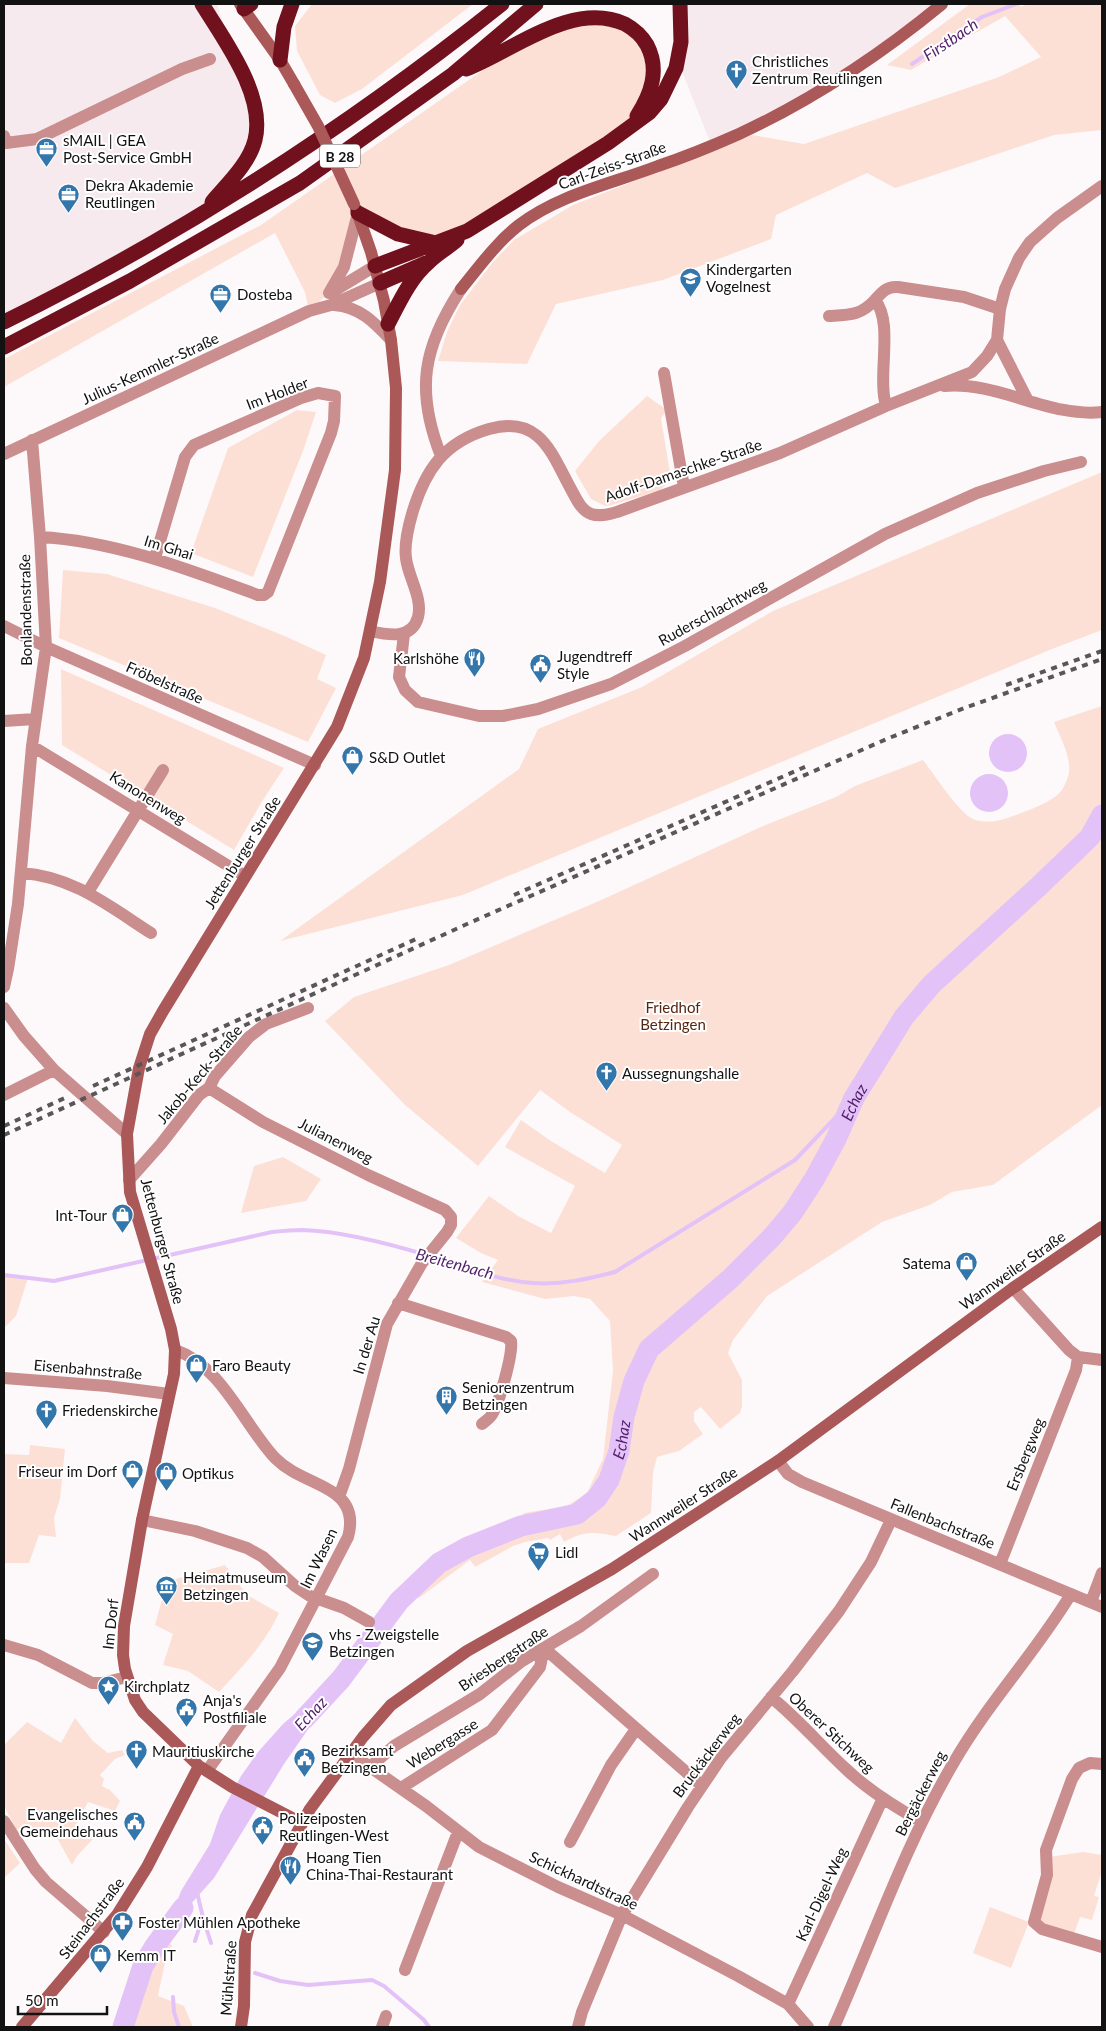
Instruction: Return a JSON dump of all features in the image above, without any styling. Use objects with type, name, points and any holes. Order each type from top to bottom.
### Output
[{"type":"highway","name":"B 28","points":[[202,4],[246,81],[255,108],[257,124],[255,140],[240,168],[202,213]]},
{"type":"highway","points":[[280,60],[284,27],[292,4]]},
{"type":"highway","name":"B 28","points":[[470,29],[491,4]]},
{"type":"highway","name":"B 28","points":[[4,322],[104,269],[202,213],[332,129],[502,4]]},
{"type":"highway","name":"B 28","points":[[4,347],[130,281],[300,183],[453,74],[536,4]]},
{"type":"highway","points":[[380,283],[428,262],[468,231],[545,184],[649,113],[662,99],[676,68],[681,42],[680,4]]},
{"type":"highway","points":[[453,74],[482,63],[539,31],[561,22],[594,15],[614,19],[628,26],[640,36],[648,47],[652,61],[653,79],[651,89],[629,128]]},
{"type":"highway","points":[[356,208],[398,234],[437,243]]},
{"type":"highway","points":[[375,266],[468,231]]},
{"type":"highway","points":[[388,324],[404,294],[428,262]]},
{"type":"street","name":"Carl-Zeiss-Straße","points":[[441,456],[432,428],[426,399],[427,361],[436,334],[461,289],[503,239],[539,212],[574,195],[712,146],[792,107],[862,64],[942,4]]},
{"type":"street","name":"Jettenburger Straße","points":[[174,1374],[175,1350],[171,1329],[130,1192],[127,1134],[136,1082],[150,1034],[245,876],[315,766],[345,710],[359,672],[370,631],[382,567],[395,470],[396,388],[391,340],[375,266],[356,208],[318,126],[280,60],[245,5]]},
{"type":"street","points":[[4,136],[6,143],[37,139],[182,69],[210,59]]},
{"type":"street","points":[[1027,399],[997,340],[1000,309],[1005,289],[1015,265],[1030,242],[1057,218],[1102,186]]},
{"type":"street","name":"Julius-Kemmler-Straße","points":[[330,299],[344,267],[356,208]]},
{"type":"street","name":"Julius-Kemmler-Straße","points":[[4,454],[309,311],[330,299],[375,266]]},
{"type":"street","name":"Julius-Kemmler-Straße","points":[[330,299],[380,283]]},
{"type":"street","points":[[828,316],[857,313],[864,310],[886,289],[895,286],[964,297],[1000,309]]},
{"type":"street","points":[[330,299],[373,320],[391,340]]},
{"type":"street","points":[[875,300],[880,307],[884,320],[882,389],[886,406]]},
{"type":"street","name":"Adolf-Damaschke-Straße","points":[[404,634],[416,624],[419,611],[406,558],[408,528],[424,482],[441,456],[457,443],[495,427],[513,426],[530,430],[540,436],[579,504],[591,514],[601,515],[617,512],[780,453],[886,406],[972,372],[988,356],[997,340]]},
{"type":"street","points":[[664,373],[684,488]]},
{"type":"street","name":"Adolf-Damaschke-Straße","points":[[932,389],[959,386],[1027,399],[1054,408],[1086,414],[1102,412]]},
{"type":"street","name":"Im Holder","points":[[155,558],[185,458],[194,445],[301,398],[318,393],[332,394],[336,399],[331,433],[274,576]]},
{"type":"street","name":"Bonlandenstraße","points":[[4,987],[12,944],[21,873],[32,746],[46,647],[32,440]]},
{"type":"street","name":"Ruderschlachtweg","points":[[404,634],[399,677],[405,690],[418,702],[479,716],[503,716],[538,709],[619,680],[685,646],[885,534],[977,493],[1044,471],[1082,462]]},
{"type":"street","name":"Im Ghai","points":[[40,537],[74,540],[155,558],[258,595],[268,592],[274,576]]},
{"type":"street","name":"Fröbelstraße","points":[[4,626],[46,647],[315,766]]},
{"type":"street","points":[[370,631],[395,635],[404,634]]},
{"type":"street","points":[[4,722],[35,719]]},
{"type":"street","name":"Kanonenweg","points":[[32,746],[245,876]]},
{"type":"street","points":[[88,892],[163,770]]},
{"type":"street","points":[[21,873],[42,874],[59,879],[88,892],[151,933]]},
{"type":"street","points":[[4,1008],[24,1036],[54,1070],[121,1131],[127,1134]]},
{"type":"street","name":"Jakob-Keck-Straße","points":[[129,1180],[161,1144],[199,1095],[209,1088],[225,1064],[256,1031],[266,1024],[308,1008]]},
{"type":"street","points":[[4,1095],[54,1070]]},
{"type":"street","name":"Julianenweg","points":[[209,1088],[263,1122],[368,1175],[445,1210],[451,1217]]},
{"type":"street","name":"In der Au","points":[[338,1496],[349,1468],[387,1324],[422,1263],[450,1226],[451,1217]]},
{"type":"street","name":"Wannweiler Straße","points":[[302,1823],[350,1753],[384,1711],[415,1686],[477,1644],[536,1614],[612,1569],[778,1461],[1013,1288],[1102,1227]]},
{"type":"street","points":[[1013,1288],[1064,1346],[1078,1356],[1102,1360]]},
{"type":"street","points":[[398,1303],[506,1337],[511,1341],[510,1355],[496,1406],[491,1416],[482,1424]]},
{"type":"street","name":"Im Wasen","points":[[175,1350],[189,1355],[209,1373],[237,1404],[255,1434],[281,1463],[300,1477],[338,1496],[348,1508],[351,1516],[348,1536],[280,1668],[226,1746],[203,1768]]},
{"type":"street","name":"Ersbergweg","points":[[1000,1564],[1076,1370],[1078,1356]]},
{"type":"street","name":"Im Dorf","points":[[174,1374],[142,1520],[124,1626],[123,1655],[127,1677],[135,1700],[143,1712],[203,1768],[232,1787],[302,1823]]},
{"type":"street","name":"Eisenbahnstraße","points":[[4,1378],[107,1386],[169,1394]]},
{"type":"street","name":"Fallenbachstraße","points":[[778,1461],[788,1474],[797,1480],[1096,1605]]},
{"type":"street","points":[[142,1520],[196,1531],[247,1548],[263,1557],[295,1586],[316,1599],[344,1608],[369,1622]]},
{"type":"street","name":"Bruckäckerweg","points":[[578,2027],[582,2012],[622,1916],[701,1785],[817,1641],[860,1580],[891,1520]]},
{"type":"street","points":[[1096,1605],[1102,1573]]},
{"type":"street","name":"Briesbergstraße","points":[[370,1768],[394,1746],[480,1694],[522,1661],[589,1621],[653,1574]]},
{"type":"street","name":"Bergäckerweg","points":[[834,2027],[922,1822],[962,1747],[1071,1594]]},
{"type":"street","points":[[4,1645],[38,1655],[92,1683],[102,1683],[127,1677]]},
{"type":"street","points":[[544,1648],[701,1785]]},
{"type":"street","name":"Webergasse","points":[[400,1788],[492,1730],[540,1667],[544,1648]]},
{"type":"street","name":"Oberer Stichweg","points":[[771,1697],[791,1714],[846,1770],[883,1798],[922,1822]]},
{"type":"street","points":[[570,1842],[611,1765],[636,1729]]},
{"type":"street","name":"Schickhardtstraße","points":[[350,1753],[491,1854],[622,1916],[738,1976],[788,2004],[808,2027]]},
{"type":"street","points":[[1102,1764],[1090,1762],[1079,1768],[1072,1779],[1046,1850],[1047,1875],[1034,1922],[1042,1929],[1102,1948]]},
{"type":"street","name":"Steinachstraße","points":[[22,2027],[120,1911],[203,1768]]},
{"type":"street","name":"Karl-Digel-Weg","points":[[788,2004],[883,1798]]},
{"type":"street","points":[[4,1821],[35,1869],[46,1882],[104,1932]]},
{"type":"street","name":"Mühlstraße","points":[[241,2027],[244,2006],[244,1950],[249,1924],[263,1892],[302,1823]]},
{"type":"street","points":[[405,1970],[458,1832]]},
{"type":"shaded area","points":[[4,4],[217,4],[234,57],[246,81],[255,140],[202,213],[4,322]]},
{"type":"shaded area","points":[[686,4],[936,4],[823,85],[710,142],[681,69]]},
{"type":"green space","points":[[312,4],[473,4],[362,89],[335,103],[320,95],[297,51],[295,26]]},
{"type":"green space","points":[[970,4],[1019,4],[1021,7],[1028,4],[1102,4],[1102,130],[1054,135],[895,188],[867,173],[776,215],[771,239],[663,280],[556,304],[527,364],[438,361],[447,332],[460,305],[493,262],[514,240],[573,205],[752,135],[804,144],[999,77],[1041,57],[1005,16],[911,70],[887,65]]},
{"type":"green space","points":[[561,22],[622,22],[653,61],[629,128],[437,243],[358,213],[329,293],[309,311],[305,292],[275,233],[4,387],[4,359],[261,225],[539,31]]},
{"type":"green space","points":[[647,396],[667,410],[661,418],[670,473],[669,480],[661,490],[605,506],[591,499],[575,471],[599,441]]},
{"type":"green space","points":[[297,410],[316,412],[303,451],[253,577],[191,553],[228,448]]},
{"type":"green space","points":[[1102,472],[1102,630],[1052,649],[463,895],[280,941],[519,769],[538,729],[642,687],[773,611]]},
{"type":"green space","points":[[63,570],[107,574],[215,608],[326,655],[317,679],[336,688],[308,742],[59,638]]},
{"type":"green space","points":[[61,669],[284,768],[234,850],[62,745]]},
{"type":"green space","name":"Friedhof Betzingen","points":[[1102,706],[1102,1105],[993,1185],[952,1192],[930,1205],[882,1222],[767,1296],[733,1340],[728,1353],[742,1380],[742,1406],[740,1413],[720,1429],[701,1407],[694,1412],[694,1421],[703,1434],[679,1451],[657,1457],[653,1473],[651,1513],[616,1536],[590,1533],[578,1535],[564,1542],[560,1534],[550,1540],[548,1538],[513,1546],[475,1567],[470,1560],[419,1598],[411,1592],[437,1569],[497,1540],[524,1513],[567,1506],[587,1493],[603,1459],[613,1371],[610,1321],[590,1299],[574,1296],[545,1299],[482,1282],[498,1260],[481,1253],[456,1238],[489,1196],[518,1216],[551,1233],[575,1186],[505,1147],[521,1120],[551,1141],[605,1173],[622,1145],[570,1112],[540,1090],[478,1166],[405,1105],[325,1021],[354,997],[449,965],[599,901],[763,826],[836,797],[855,786],[923,760],[954,801],[973,819],[984,822],[996,821],[1027,811],[1051,800],[1058,794],[1064,786],[1069,773],[1067,753],[1054,722]]},
{"type":"green space","points":[[283,1157],[321,1179],[306,1201],[241,1213],[254,1166]]},
{"type":"green space","points":[[4,1275],[28,1278],[16,1316],[4,1328]]},
{"type":"green space","points":[[30,1445],[65,1449],[60,1499],[54,1518],[56,1537],[39,1535],[29,1563],[4,1563],[4,1454],[29,1455]]},
{"type":"green space","points":[[225,1565],[247,1595],[279,1613],[260,1645],[219,1692],[188,1671],[163,1665],[173,1634],[155,1625],[161,1603],[172,1580]]},
{"type":"green space","points":[[75,1718],[93,1741],[108,1753],[122,1750],[125,1755],[115,1759],[100,1775],[104,1779],[102,1786],[110,1790],[120,1801],[115,1811],[88,1802],[74,1828],[93,1839],[77,1856],[72,1865],[52,1829],[16,1829],[4,1806],[4,1745],[27,1722],[61,1743]]},
{"type":"green space","points":[[4,1839],[20,1863],[4,1878]]},
{"type":"green space","points":[[1083,1852],[1102,1855],[1102,1871],[1094,1896],[1099,1897],[1092,1920],[1080,1917],[1074,1934],[1040,1923],[1049,1857]]},
{"type":"green space","points":[[990,1907],[1029,1922],[1011,1968],[973,1953]]},
{"type":"green space","points":[[164,1935],[172,1946],[167,1953],[158,1996],[184,2006],[193,2027],[123,2027],[144,1968]]},
{"type":"water","points":[[1008,734],[1022,739],[1027,753],[1022,767],[1008,772],[994,767],[989,753],[994,739]]},
{"type":"water","points":[[989,774],[1003,779],[1008,793],[1003,807],[989,812],[975,807],[970,793],[975,779]]},
{"type":"water","points":[[320,1697],[323,1699],[318,1715],[284,1764],[214,1878],[166,1932],[181,1891],[210,1844],[220,1815],[241,1776],[258,1752],[283,1724],[311,1700]]},
{"type":"waterway","name":"Firstbach","points":[[912,64],[982,17],[1016,4]]},
{"type":"waterway","name":"Echaz","points":[[304,1719],[341,1679],[399,1601],[439,1563],[468,1547],[521,1526],[577,1514],[597,1498],[609,1480],[619,1451],[624,1417],[634,1381],[649,1349],[730,1279],[772,1237],[793,1212],[815,1178],[836,1139],[854,1098],[904,1017],[931,985],[1090,837],[1102,815]]},
{"type":"waterway","name":"Breitenbach","points":[[4,1275],[54,1281],[272,1232],[302,1230],[369,1239],[418,1252],[495,1277],[520,1282],[554,1283],[585,1279],[615,1272],[795,1160],[854,1098]]},
{"type":"waterway","points":[[197,1892],[211,1943]]},
{"type":"waterway","name":"Echaz","points":[[123,2027],[143,1966],[183,1908]]},
{"type":"waterway","points":[[195,1941],[202,1919]]},
{"type":"waterway","points":[[255,1973],[280,1981],[308,1985],[372,1980],[384,1986],[424,2020],[429,2027]]},
{"type":"waterway","points":[[173,1997],[174,2012],[179,2027]]},
{"type":"railway","points":[[1006,685],[1102,651]]},
{"type":"railway","points":[[4,1135],[467,924],[889,738],[967,707],[1102,659]]},
{"type":"railway","points":[[514,895],[807,766]]},
{"type":"railway","points":[[93,1086],[416,939]]},
{"type":"railway","points":[[4,1126],[67,1097]]},
{"type":"place","name":"Christliches Zentrum Reutlingen","points":[[736,89]]},
{"type":"place","name":"sMAIL | GEA Post-Service GmbH","points":[[47,168]]},
{"type":"place","name":"Dekra Akademie Reutlingen","points":[[69,213]]},
{"type":"place","name":"Kindergarten Vogelnest","points":[[690,297]]},
{"type":"place","name":"Dosteba","points":[[221,313]]},
{"type":"place","name":"Karlshöhe","points":[[475,677]]},
{"type":"place","name":"Jugendtreff Style","points":[[541,684]]},
{"type":"place","name":"S&D Outlet","points":[[353,776]]},
{"type":"place","name":"Aussegnungshalle","points":[[606,1092]]},
{"type":"place","name":"Int-Tour","points":[[123,1234]]},
{"type":"place","name":"Satema","points":[[967,1282]]},
{"type":"place","name":"Faro Beauty","points":[[196,1384]]},
{"type":"place","name":"Seniorenzentrum Betzingen","points":[[446,1415]]},
{"type":"place","name":"Friedenskirche","points":[[46,1429]]},
{"type":"place","name":"Friseur im Dorf","points":[[133,1490]]},
{"type":"place","name":"Optikus","points":[[166,1492]]},
{"type":"place","name":"Lidl","points":[[539,1571]]},
{"type":"place","name":"Heimatmuseum Betzingen","points":[[167,1605]]},
{"type":"place","name":"vhs - Zweigstelle Betzingen","points":[[313,1662]]},
{"type":"place","name":"Kirchplatz","points":[[108,1705]]},
{"type":"place","name":"Anja's Postfiliale","points":[[187,1728]]},
{"type":"place","name":"Mauritiuskirche","points":[[136,1770]]},
{"type":"place","name":"Bezirksamt Betzingen","points":[[305,1778]]},
{"type":"place","name":"Evangelisches Gemeindehaus","points":[[134,1842]]},
{"type":"place","name":"Polizeiposten Reutlingen-West","points":[[263,1846]]},
{"type":"place","name":"Hoang Tien China-Thai-Restaurant","points":[[290,1885]]},
{"type":"place","name":"Foster Mühlen Apotheke","points":[[122,1941]]},
{"type":"place","name":"Kemm IT","points":[[101,1974]]}]
